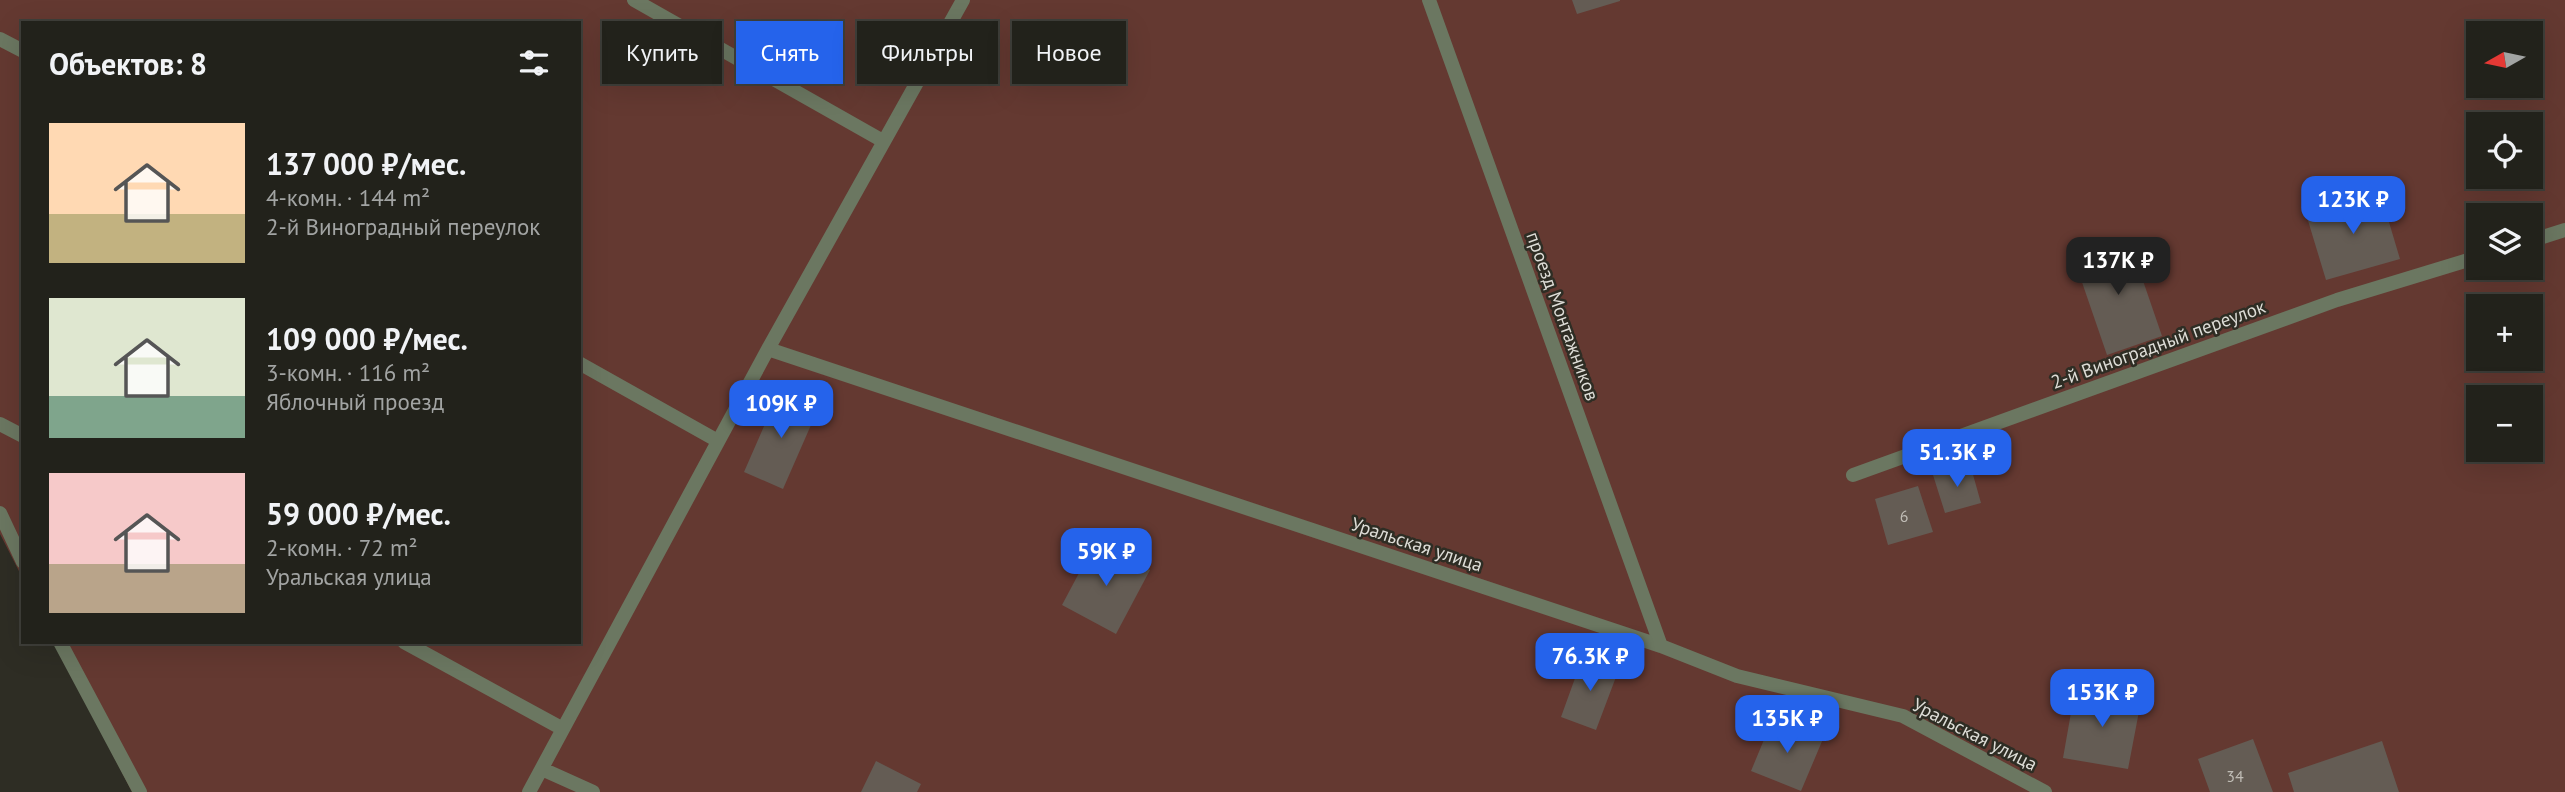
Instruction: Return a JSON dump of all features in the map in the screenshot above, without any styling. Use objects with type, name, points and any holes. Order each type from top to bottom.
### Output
[{"type":"street","points":[[634,0],[883,141]]},
{"type":"street","points":[[529,792],[768,349],[963,0]]},
{"type":"street","name":"проезд Монтажников","points":[[1429,0],[1661,646]]},
{"type":"street","points":[[0,39],[21,50]]},
{"type":"street","points":[[2543,237],[2565,230]]},
{"type":"street","name":"2-й Виноградный переулок","points":[[1853,475],[2337,300],[2466,261]]},
{"type":"street","name":"Уральская улица","points":[[768,349],[1661,646],[1737,676],[1903,716],[2045,792]]},
{"type":"street","points":[[581,364],[718,442]]},
{"type":"street","points":[[0,424],[21,435]]},
{"type":"street","points":[[0,513],[21,558]]},
{"type":"street","points":[[61,644],[140,792]]},
{"type":"street","points":[[408,644],[564,729]]},
{"type":"street","points":[[542,769],[593,792]]},
{"type":"shaded area","points":[[0,0],[2565,0],[2565,792],[132,792],[56,644],[581,644],[581,21],[21,21],[21,575],[0,534]]},
{"type":"building","points":[[1572,0],[1620,0],[1620,1],[1577,14]]},
{"type":"building","points":[[2380,192],[2400,259],[2326,280],[2306,214]]},
{"type":"building","points":[[2129,240],[2162,336],[2107,355],[2074,259]]},
{"type":"building","points":[[779,392],[818,409],[783,489],[744,472]]},
{"type":"building","points":[[1970,464],[1981,503],[1945,513],[1933,475]]},
{"type":"building","points":[[1918,486],[1933,532],[1888,545],[1875,499]]},
{"type":"building","points":[[1096,541],[1150,570],[1116,634],[1062,605]]},
{"type":"building","points":[[1583,656],[1619,669],[1596,730],[1561,717]]},
{"type":"building","points":[[2075,690],[2141,701],[2128,769],[2063,758]]},
{"type":"building","points":[[1773,718],[1823,739],[1801,791],[1751,771]]},
{"type":"building","points":[[2253,739],[2273,792],[2210,792],[2198,759]]},
{"type":"building","points":[[2382,741],[2399,792],[2294,792],[2288,773]]},
{"type":"building","points":[[876,761],[921,784],[917,792],[861,792]]}]
